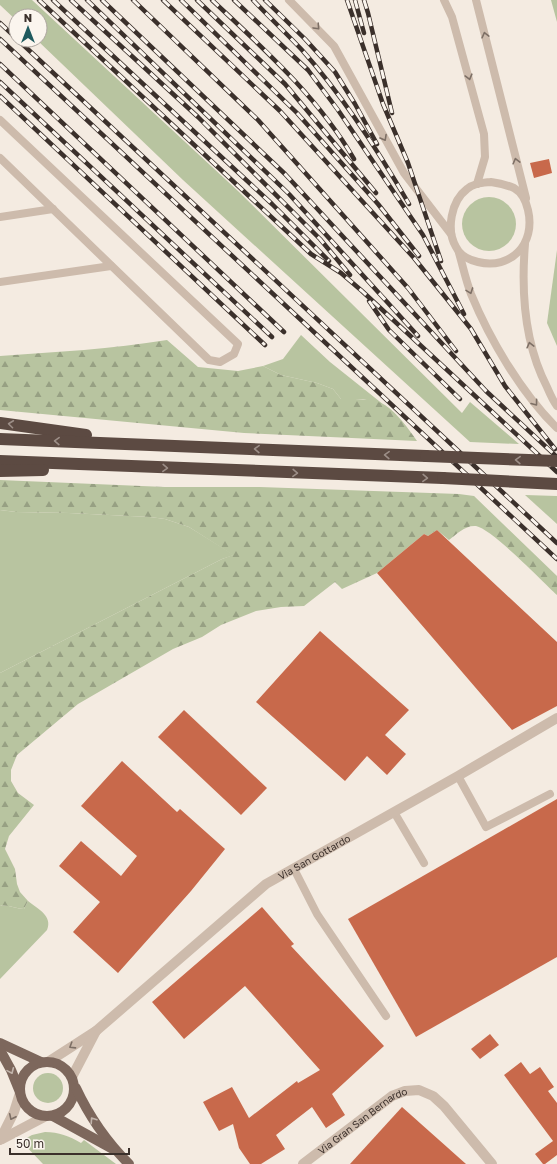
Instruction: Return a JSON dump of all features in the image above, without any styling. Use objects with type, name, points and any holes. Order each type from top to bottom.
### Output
[{"type":"highway","points":[[0,423],[146,444]]},
{"type":"highway","points":[[0,439],[557,462]]},
{"type":"highway","points":[[0,461],[443,478],[557,484]]},
{"type":"highway","points":[[0,471],[146,467]]},
{"type":"main road","points":[[0,1043],[45,1062],[56,1063],[68,1071],[88,1111],[116,1151],[129,1164]]},
{"type":"main road","points":[[0,1050],[11,1070],[23,1101],[28,1109],[35,1114],[49,1116],[116,1151]]},
{"type":"main road","points":[[20,1093],[20,1084],[23,1076],[34,1065],[45,1062]]},
{"type":"main road","points":[[49,1116],[67,1109],[75,1095],[73,1082]]},
{"type":"street","name":"Via San Gottardo","points":[[45,1062],[96,1031],[266,884],[458,776],[557,718]]},
{"type":"street","name":"Via San Gottardo","points":[[73,1082],[96,1031]]},
{"type":"street","name":"Via Gran San Bernardo","points":[[303,1164],[392,1096],[406,1091],[419,1090],[433,1096],[444,1106],[492,1164]]},
{"type":"street","points":[[0,1140],[14,1112],[20,1093]]},
{"type":"street","points":[[0,1140],[49,1116]]},
{"type":"lane","points":[[289,0],[334,46],[404,173],[451,234]]},
{"type":"lane","points":[[444,0],[452,16],[484,134],[485,157],[477,184]]},
{"type":"lane","points":[[459,253],[472,261],[486,264],[503,261],[520,251],[525,244],[530,229],[530,216],[526,199],[476,0]]},
{"type":"lane","points":[[0,120],[238,344],[234,354],[220,362],[209,360],[0,158]]},
{"type":"lane","points":[[526,199],[515,189],[502,184],[491,182],[477,184],[467,189],[460,197],[451,220],[451,234],[459,253],[471,293],[499,350],[519,382],[544,416],[557,428]]},
{"type":"lane","points":[[0,217],[53,209]]},
{"type":"lane","points":[[525,244],[524,303],[529,340],[538,370],[557,406]]},
{"type":"lane","points":[[0,282],[111,266]]},
{"type":"lane","points":[[458,776],[486,827],[550,794]]},
{"type":"lane","points":[[394,812],[424,863]]},
{"type":"lane","points":[[294,869],[317,914],[386,1016]]},
{"type":"green space","points":[[0,0],[32,0],[41,8],[8,8],[8,12],[0,5]]},
{"type":"green space","points":[[551,0],[557,0],[557,22]]},
{"type":"green space","points":[[48,15],[238,191],[462,413],[470,402],[519,444],[470,442],[183,180],[45,48],[48,48]]},
{"type":"green space","points":[[489,197],[499,199],[508,205],[514,214],[516,224],[514,234],[508,243],[499,249],[489,251],[479,249],[470,243],[464,234],[462,224],[464,214],[470,205],[479,199]]},
{"type":"green space","points":[[557,250],[557,346],[547,323]]},
{"type":"green space","points":[[301,335],[330,362],[384,405],[363,399],[341,399],[333,389],[317,383],[281,375],[263,366],[283,359]]},
{"type":"green space","points":[[167,340],[198,367],[238,371],[263,366],[281,375],[317,383],[333,389],[341,399],[363,399],[375,401],[385,405],[406,426],[417,441],[244,433],[0,410],[0,356],[105,348]]},
{"type":"green space","points":[[0,480],[165,487],[260,487],[459,494],[474,496],[557,576],[557,595],[505,546],[484,529],[476,526],[468,527],[461,530],[449,540],[437,530],[428,536],[424,534],[377,573],[342,589],[335,582],[304,606],[281,607],[256,611],[221,625],[202,637],[173,649],[78,704],[17,755],[11,770],[11,781],[18,793],[34,805],[9,836],[5,849],[15,869],[17,884],[20,892],[28,901],[24,909],[0,906],[0,673],[222,559],[233,555],[189,527],[165,519],[0,510]]},
{"type":"green space","points":[[525,495],[557,496],[557,524]]},
{"type":"green space","points":[[0,510],[165,519],[189,527],[234,555],[222,559],[0,673]]},
{"type":"green space","points":[[28,901],[44,913],[48,921],[47,930],[0,979],[0,906],[24,909]]},
{"type":"green space","points":[[48,1073],[59,1077],[63,1088],[59,1099],[48,1103],[37,1099],[33,1088],[37,1077]]},
{"type":"green space","points":[[45,1132],[64,1135],[81,1143],[84,1140],[116,1164],[43,1164],[21,1141],[32,1135]]},
{"type":"building","points":[[549,159],[552,173],[534,178],[530,163]]},
{"type":"building","points":[[437,530],[557,642],[557,706],[512,730],[377,573],[424,534],[428,536]]},
{"type":"building","points":[[320,631],[409,710],[385,735],[406,754],[387,775],[367,756],[345,781],[256,702]]},
{"type":"building","points":[[184,710],[267,788],[241,815],[158,737]]},
{"type":"building","points":[[122,761],[177,812],[180,809],[225,849],[191,891],[118,973],[73,932],[100,902],[59,866],[81,841],[121,876],[137,856],[81,806]]},
{"type":"building","points":[[557,799],[557,957],[416,1037],[348,919]]},
{"type":"building","points":[[262,907],[294,944],[291,946],[384,1046],[332,1094],[345,1115],[326,1128],[312,1107],[276,1135],[285,1149],[261,1164],[250,1164],[239,1148],[233,1124],[219,1131],[203,1102],[232,1087],[249,1118],[297,1081],[298,1083],[320,1070],[245,986],[184,1039],[152,1002]]},
{"type":"building","points":[[490,1034],[499,1045],[480,1059],[471,1049]]},
{"type":"building","points":[[521,1062],[530,1074],[540,1067],[554,1087],[548,1091],[557,1103],[557,1155],[545,1164],[543,1164],[535,1154],[553,1141],[504,1075]]},
{"type":"building","points":[[402,1107],[466,1164],[350,1164]]},
{"type":"railway","points":[[39,0],[311,254],[341,273],[362,291],[557,472]]},
{"type":"railway","points":[[53,0],[272,204],[329,261]]},
{"type":"railway","points":[[71,0],[198,117],[320,239],[350,275]]},
{"type":"railway","points":[[87,0],[289,194],[418,336]]},
{"type":"railway","points":[[102,0],[285,174],[486,391],[557,457]]},
{"type":"railway","points":[[133,0],[258,120],[408,288],[456,351]]},
{"type":"railway","points":[[163,0],[280,111],[414,258],[471,329],[505,386],[555,449]]},
{"type":"railway","points":[[181,0],[297,113],[378,204],[419,256]]},
{"type":"railway","points":[[197,0],[285,84],[376,193]]},
{"type":"railway","points":[[212,0],[270,55],[307,94],[340,136],[354,159]]},
{"type":"railway","points":[[234,0],[308,70],[338,110],[423,235],[464,314]]},
{"type":"railway","points":[[253,0],[317,67],[373,144],[409,204]]},
{"type":"railway","points":[[265,0],[305,39],[335,72],[377,144]]},
{"type":"railway","points":[[347,0],[383,104],[408,163],[441,261]]},
{"type":"railway","points":[[355,0],[364,33]]},
{"type":"railway","points":[[364,0],[392,113]]},
{"type":"railway","points":[[0,23],[8,30]]},
{"type":"railway","points":[[0,39],[557,559]]},
{"type":"railway","points":[[27,48],[557,543]]},
{"type":"railway","points":[[0,64],[284,332]]},
{"type":"railway","points":[[0,82],[272,337]]},
{"type":"railway","points":[[0,96],[265,345]]},
{"type":"railway","points":[[369,301],[389,330],[460,399]]}]
